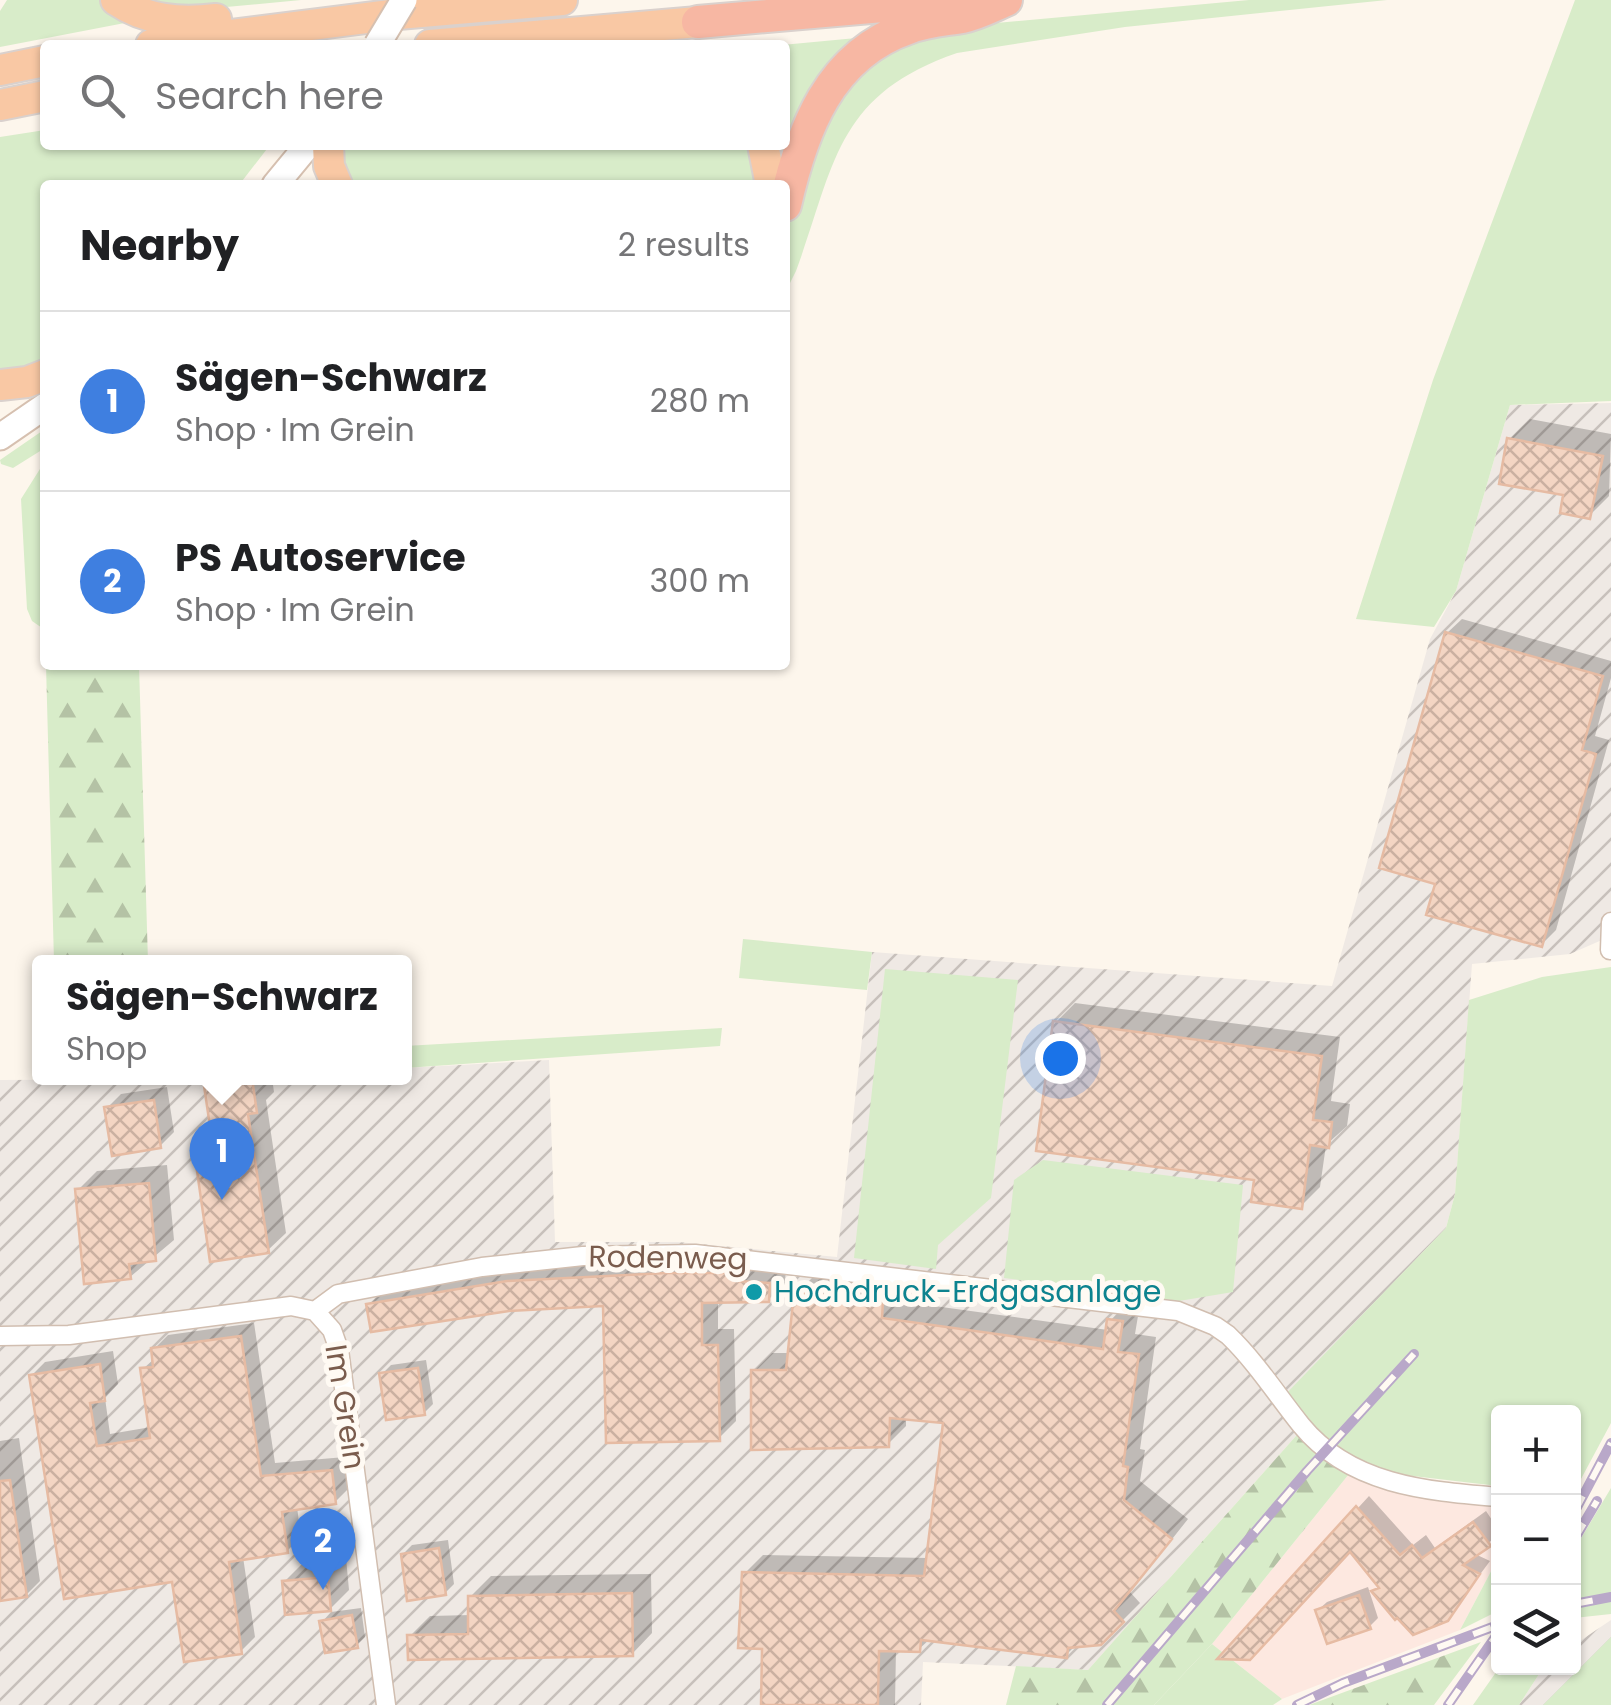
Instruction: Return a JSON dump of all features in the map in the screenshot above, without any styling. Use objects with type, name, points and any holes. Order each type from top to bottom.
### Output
[{"type":"highway","points":[[116,0],[136,12],[164,20],[220,18],[304,25]]},
{"type":"highway","points":[[189,40],[562,0]]},
{"type":"highway","points":[[493,40],[954,0]]},
{"type":"highway","points":[[790,184],[810,120],[831,84],[855,59],[906,28],[966,16],[1006,0]]},
{"type":"highway","points":[[518,38],[532,40]]},
{"type":"highway","points":[[0,70],[40,62]]},
{"type":"highway","points":[[0,104],[40,97]]},
{"type":"highway","points":[[328,150],[335,180]]},
{"type":"highway","points":[[764,150],[770,180]]},
{"type":"highway","points":[[0,385],[40,377]]},
{"type":"main road","points":[[381,40],[404,0]]},
{"type":"main road","points":[[279,180],[304,150]]},
{"type":"main road","points":[[0,437],[40,409]]},
{"type":"street","points":[[1610,950],[1611,922]]},
{"type":"street","name":"Rodenweg","points":[[316,1312],[338,1294],[482,1268],[582,1256],[678,1254],[873,1272],[1178,1311],[1228,1335],[1303,1428],[1329,1454],[1353,1470],[1385,1481],[1491,1496]]},
{"type":"street","name":"Im Grein","points":[[0,1336],[69,1334],[263,1308],[290,1306],[316,1312],[332,1330],[339,1350],[386,1705]]},
{"type":"shaded area","points":[[1611,403],[1611,936],[1570,954],[1472,964],[1455,1194],[1446,1228],[1282,1399],[1303,1428],[1088,1670],[923,1662],[921,1705],[0,1705],[0,1080],[32,1080],[32,1085],[412,1085],[412,1068],[549,1060],[555,1242],[678,1242],[837,1257],[872,952],[1332,986],[1430,639],[1456,591],[1510,405]]},
{"type":"shaded area","points":[[1353,1469],[1491,1496],[1491,1571],[1460,1630],[1282,1699],[1212,1644]]},
{"type":"shaded area","points":[[1611,1620],[1611,1705],[1519,1705],[1538,1675],[1581,1675],[1581,1640]]},
{"type":"green space","points":[[7,0],[101,0],[130,22],[0,47],[0,11]]},
{"type":"green space","points":[[141,0],[301,0],[183,11]]},
{"type":"green space","points":[[1249,0],[1387,0],[1125,27],[957,53],[917,70],[886,90],[863,112],[845,138],[790,283],[790,223],[801,183],[837,95],[888,49],[974,25]]},
{"type":"green space","points":[[1575,0],[1611,0],[1611,401],[1510,405],[1456,591],[1434,627],[1356,619],[1433,380]]},
{"type":"green space","points":[[867,37],[790,148],[790,44]]},
{"type":"green space","points":[[40,131],[40,150],[266,150],[243,180],[40,180],[40,366],[0,377],[0,137]]},
{"type":"green space","points":[[341,150],[753,150],[760,180],[348,180],[342,171]]},
{"type":"green space","points":[[776,150],[789,150],[781,161]]},
{"type":"green space","points":[[40,432],[40,451],[13,468],[0,460]]},
{"type":"green space","points":[[40,469],[40,627],[32,621],[27,609],[21,499]]},
{"type":"green space","points":[[46,670],[139,670],[148,955],[54,955]]},
{"type":"green space","points":[[743,939],[872,952],[867,990],[739,978]]},
{"type":"green space","points":[[1611,967],[1611,1423],[1581,1479],[1581,1405],[1491,1405],[1491,1485],[1353,1469],[1281,1399],[1446,1228],[1455,1194],[1469,1000],[1542,977]]},
{"type":"green space","points":[[885,969],[1018,980],[991,1198],[938,1245],[936,1269],[854,1258]]},
{"type":"green space","points":[[722,1028],[720,1046],[412,1068],[412,1046]]},
{"type":"green space","points":[[1043,1160],[1243,1185],[1233,1292],[1179,1301],[1004,1278],[1014,1180]]},
{"type":"green space","points":[[1303,1428],[1353,1469],[1212,1644],[1154,1705],[1006,1705],[1016,1666],[1088,1670]]},
{"type":"green space","points":[[1611,1488],[1611,1614],[1581,1617],[1581,1538]]},
{"type":"green space","points":[[1491,1571],[1491,1614],[1460,1630]]},
{"type":"green space","points":[[1611,1637],[1611,1705],[1543,1705],[1573,1675],[1581,1675],[1581,1667]]},
{"type":"green space","points":[[1481,1642],[1434,1705],[1309,1705]]},
{"type":"green space","points":[[1212,1644],[1282,1699],[1273,1705],[1154,1705]]},
{"type":"green space","points":[[1494,1675],[1538,1675],[1519,1705],[1473,1705]]},
{"type":"building","points":[[1507,438],[1603,456],[1590,519],[1560,513],[1563,495],[1499,484]]},
{"type":"building","points":[[1445,632],[1603,676],[1582,750],[1596,754],[1542,947],[1426,915],[1435,884],[1379,868]]},
{"type":"building","points":[[1053,1021],[1322,1056],[1313,1120],[1332,1122],[1329,1148],[1310,1145],[1302,1209],[1251,1202],[1254,1180],[1036,1151]]},
{"type":"building","points":[[204,1085],[253,1085],[257,1113],[248,1114],[269,1253],[210,1262],[193,1143],[212,1140]]},
{"type":"building","points":[[154,1100],[161,1148],[112,1156],[104,1107]]},
{"type":"building","points":[[149,1183],[156,1261],[129,1264],[131,1279],[84,1284],[75,1189]]},
{"type":"building","points":[[739,1273],[738,1281],[770,1283],[769,1302],[702,1303],[702,1345],[718,1345],[720,1441],[606,1443],[603,1306],[509,1311],[371,1332],[366,1304],[507,1281]]},
{"type":"building","points":[[794,1292],[883,1301],[882,1318],[1103,1349],[1107,1319],[1123,1321],[1118,1352],[1139,1354],[1123,1466],[1128,1467],[1124,1500],[1172,1539],[1114,1611],[1124,1622],[1101,1645],[1068,1648],[1067,1658],[921,1640],[920,1652],[879,1651],[878,1705],[761,1705],[762,1649],[738,1648],[742,1572],[924,1576],[943,1423],[890,1418],[889,1447],[751,1450],[751,1370],[786,1370]]},
{"type":"building","points":[[241,1336],[261,1476],[332,1470],[336,1504],[282,1512],[288,1553],[229,1562],[242,1654],[184,1662],[172,1582],[64,1599],[29,1375],[100,1364],[105,1401],[90,1403],[97,1446],[150,1438],[140,1368],[153,1367],[151,1348]]},
{"type":"building","points":[[418,1368],[425,1415],[386,1420],[379,1373]]},
{"type":"building","points":[[10,1480],[27,1597],[0,1601],[0,1481]]},
{"type":"building","points":[[1356,1506],[1400,1555],[1412,1545],[1422,1558],[1473,1522],[1491,1546],[1463,1565],[1480,1574],[1448,1621],[1413,1635],[1371,1591],[1379,1588],[1350,1552],[1250,1660],[1217,1659]]},
{"type":"building","points":[[439,1548],[446,1595],[407,1601],[401,1554]]},
{"type":"building","points":[[328,1577],[331,1611],[285,1615],[282,1581]]},
{"type":"building","points":[[632,1593],[633,1656],[408,1660],[407,1635],[468,1634],[468,1596]]},
{"type":"building","points":[[1359,1595],[1371,1629],[1327,1644],[1315,1610]]},
{"type":"building","points":[[352,1615],[358,1648],[325,1653],[319,1621]]},
{"type":"railway","points":[[1107,1705],[1307,1471],[1414,1354]]},
{"type":"railway","points":[[1581,1500],[1611,1443]]},
{"type":"railway","points":[[1581,1528],[1597,1501]]},
{"type":"railway","points":[[1581,1603],[1611,1597]]},
{"type":"railway","points":[[1297,1705],[1343,1683],[1491,1628]]},
{"type":"railway","points":[[1448,1705],[1491,1643]]},
{"type":"place","name":"Sägen-Schwarz","points":[[222,1200]]},
{"type":"place","name":"Hochdruck-Erdgasanlage","points":[[754,1292]]},
{"type":"place","name":"PS Autoservice","points":[[323,1590]]}]
